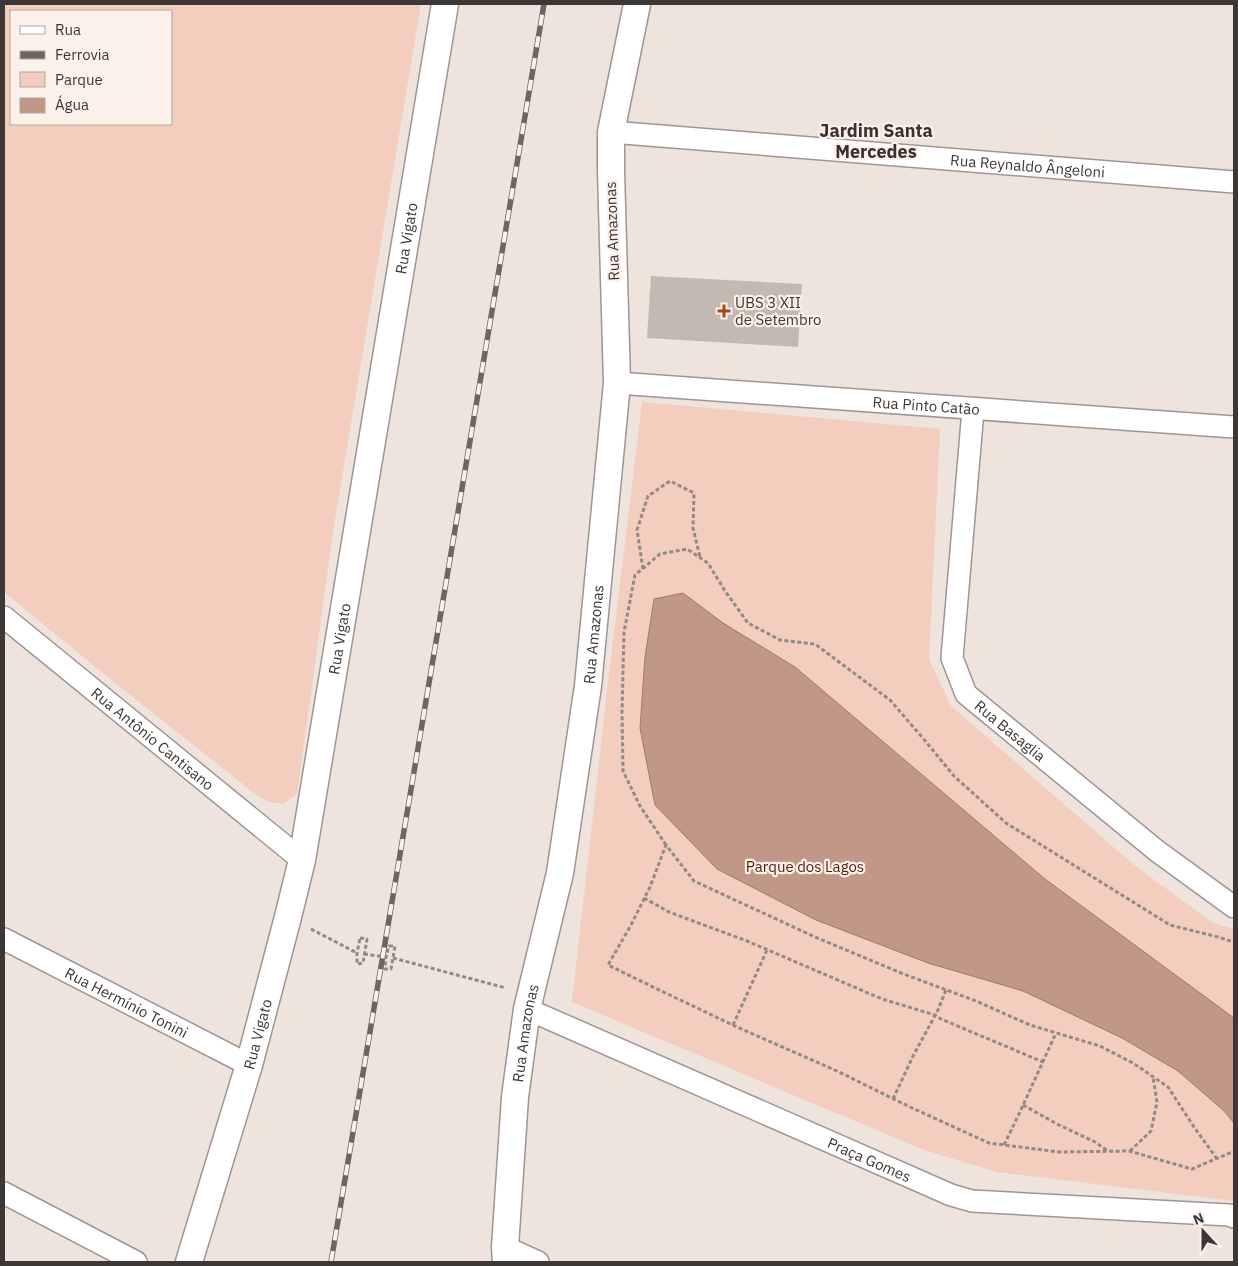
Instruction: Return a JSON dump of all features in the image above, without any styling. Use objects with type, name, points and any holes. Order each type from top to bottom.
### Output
[{"type":"street","name":"Rua Vigato","points":[[190,1262],[249,1065],[302,860],[445,4]]},
{"type":"street","name":"Rua Amazonas","points":[[506,1255],[515,1098],[529,1002],[560,873],[588,686],[617,383],[610,171],[611,132],[637,4]]},
{"type":"street","name":"Rua Reynaldo Ângeloni","points":[[611,132],[1234,182]]},
{"type":"street","name":"Rua Pinto Catão","points":[[617,383],[973,410],[1234,427]]},
{"type":"street","name":"Rua Basaglia","points":[[973,410],[952,658],[966,694],[1156,851],[1234,908]]},
{"type":"street","name":"Rua Antônio Cantisano","points":[[4,617],[302,860]]},
{"type":"street","name":"Rua Hermínio Tonini","points":[[4,939],[249,1065]]},
{"type":"street","name":"Praça Gomes","points":[[529,1002],[951,1195],[972,1200],[1234,1216]]},
{"type":"street","points":[[4,1194],[136,1262]]},
{"type":"street","points":[[506,1255],[538,1262]]},
{"type":"path","points":[[643,569],[637,530],[648,496],[670,481],[694,493],[693,528],[700,558]]},
{"type":"path","points":[[1217,1159],[1194,1128],[1168,1087],[1132,1063],[1100,1046],[1030,1025],[976,1001],[901,973],[815,937],[694,881],[666,845],[640,806],[623,771],[624,632],[635,575],[660,554],[687,549],[708,563],[748,623],[780,640],[815,644],[890,700],[954,776],[1006,823],[1170,925],[1234,942]]},
{"type":"path","points":[[666,845],[650,887],[608,965],[989,1143],[1059,1152],[1129,1151],[1192,1169],[1233,1152]]},
{"type":"path","points":[[644,898],[669,912],[767,950],[882,999],[935,1014],[941,1019],[1043,1062]]},
{"type":"path","points":[[288,917],[357,952]]},
{"type":"path","points":[[360,938],[367,939],[363,963],[357,964],[357,952],[360,938]]},
{"type":"path","points":[[389,946],[395,946],[391,969],[385,969],[386,957],[389,946]]},
{"type":"path","points":[[733,1025],[767,950]]},
{"type":"path","points":[[364,954],[386,957]]},
{"type":"path","points":[[393,958],[529,1002]]},
{"type":"path","points":[[892,1098],[946,990]]},
{"type":"path","points":[[1004,1145],[1056,1033]]},
{"type":"path","points":[[1129,1151],[1151,1131],[1157,1102],[1153,1077]]},
{"type":"path","points":[[1024,1105],[1109,1151]]},
{"type":"green space","points":[[4,4],[421,4],[334,525],[297,794],[283,804],[269,802],[258,796],[4,592]]},
{"type":"green space","name":"Parque dos Lagos","points":[[642,402],[940,429],[929,659],[951,706],[1134,865],[1213,923],[1234,929],[1234,1201],[997,1172],[924,1150],[572,1002]]},
{"type":"water","points":[[683,593],[723,623],[795,667],[1045,879],[1234,1018],[1234,1123],[1223,1110],[1178,1071],[1122,1038],[1023,991],[928,963],[816,920],[717,869],[655,805],[640,728],[645,657],[654,599]]},
{"type":"building","name":"UBS 3 XII de Setembro","points":[[651,276],[802,284],[798,347],[647,338]]},
{"type":"railway","points":[[331,1262],[544,4]]},
{"type":"place","name":"UBS 3 XII de Setembro","points":[[724,311]]},
{"type":"district","name":"Jardim Santa Mercedes","points":[[876,140]]}]
